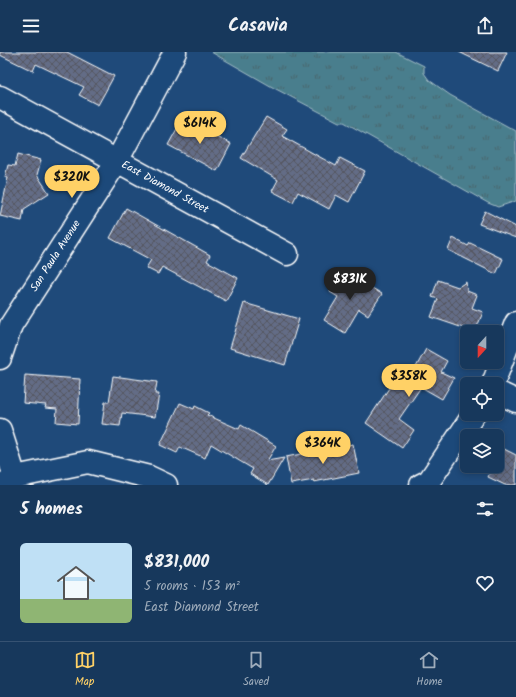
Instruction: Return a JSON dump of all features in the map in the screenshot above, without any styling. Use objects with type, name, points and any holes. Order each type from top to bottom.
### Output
[{"type":"street","name":"San Paula Avenue","points":[[0,358],[11,325],[117,161],[175,52]]},
{"type":"street","name":"East Diamond Street","points":[[0,97],[287,254]]},
{"type":"street","points":[[496,377],[516,323]]},
{"type":"street","points":[[504,395],[516,400]]},
{"type":"street","points":[[421,485],[429,481],[469,421]]},
{"type":"street","points":[[0,430],[9,481],[88,462],[150,477],[166,485]]},
{"type":"green space","points":[[211,52],[396,52],[424,66],[424,73],[429,80],[450,95],[516,131],[516,201],[498,207],[488,203],[344,122],[339,122],[274,88]]},
{"type":"building","points":[[0,52],[67,52],[114,76],[98,105],[79,95],[84,87],[36,64],[33,71],[0,55]]},
{"type":"building","points":[[459,52],[507,52],[498,71]]},
{"type":"building","points":[[266,117],[287,129],[282,136],[336,166],[340,158],[365,171],[349,202],[336,195],[329,209],[298,192],[293,202],[272,191],[278,180],[241,158]]},
{"type":"building","points":[[183,118],[231,144],[217,171],[168,145]]},
{"type":"building","points":[[18,154],[41,160],[37,175],[49,193],[24,209],[22,221],[0,216],[8,178],[5,177],[8,165],[15,166]]},
{"type":"building","points":[[126,208],[210,255],[207,261],[238,278],[226,301],[162,267],[158,274],[146,268],[151,260],[110,238]]},
{"type":"building","points":[[485,211],[516,227],[516,238],[479,224]]},
{"type":"building","points":[[453,238],[468,246],[470,243],[503,259],[496,274],[448,250]]},
{"type":"building","points":[[342,270],[382,294],[368,315],[359,309],[345,333],[324,320],[338,297],[330,292]]},
{"type":"building","points":[[438,280],[458,287],[466,282],[467,291],[477,295],[472,308],[483,312],[478,325],[460,325],[460,327],[431,317],[438,299],[432,297]]},
{"type":"building","points":[[244,303],[299,319],[285,365],[230,348]]},
{"type":"building","points":[[426,349],[447,361],[441,372],[454,378],[442,399],[421,387],[399,419],[414,430],[402,448],[366,423],[393,382],[404,389]]},
{"type":"building","points":[[25,375],[80,379],[78,424],[56,422],[57,409],[45,408],[46,405],[23,403]]},
{"type":"building","points":[[113,376],[157,382],[155,394],[159,394],[155,417],[122,413],[120,426],[102,424],[105,402],[109,402]]},
{"type":"building","points":[[180,403],[194,409],[195,406],[209,413],[207,415],[239,429],[241,425],[276,446],[267,461],[284,458],[268,485],[250,474],[253,469],[211,444],[205,458],[180,447],[177,453],[160,445]]},
{"type":"building","points":[[353,444],[359,473],[314,482],[314,480],[291,484],[286,457]]},
{"type":"building","points":[[504,449],[516,455],[516,485],[505,485],[488,477],[490,473],[504,473]]}]
